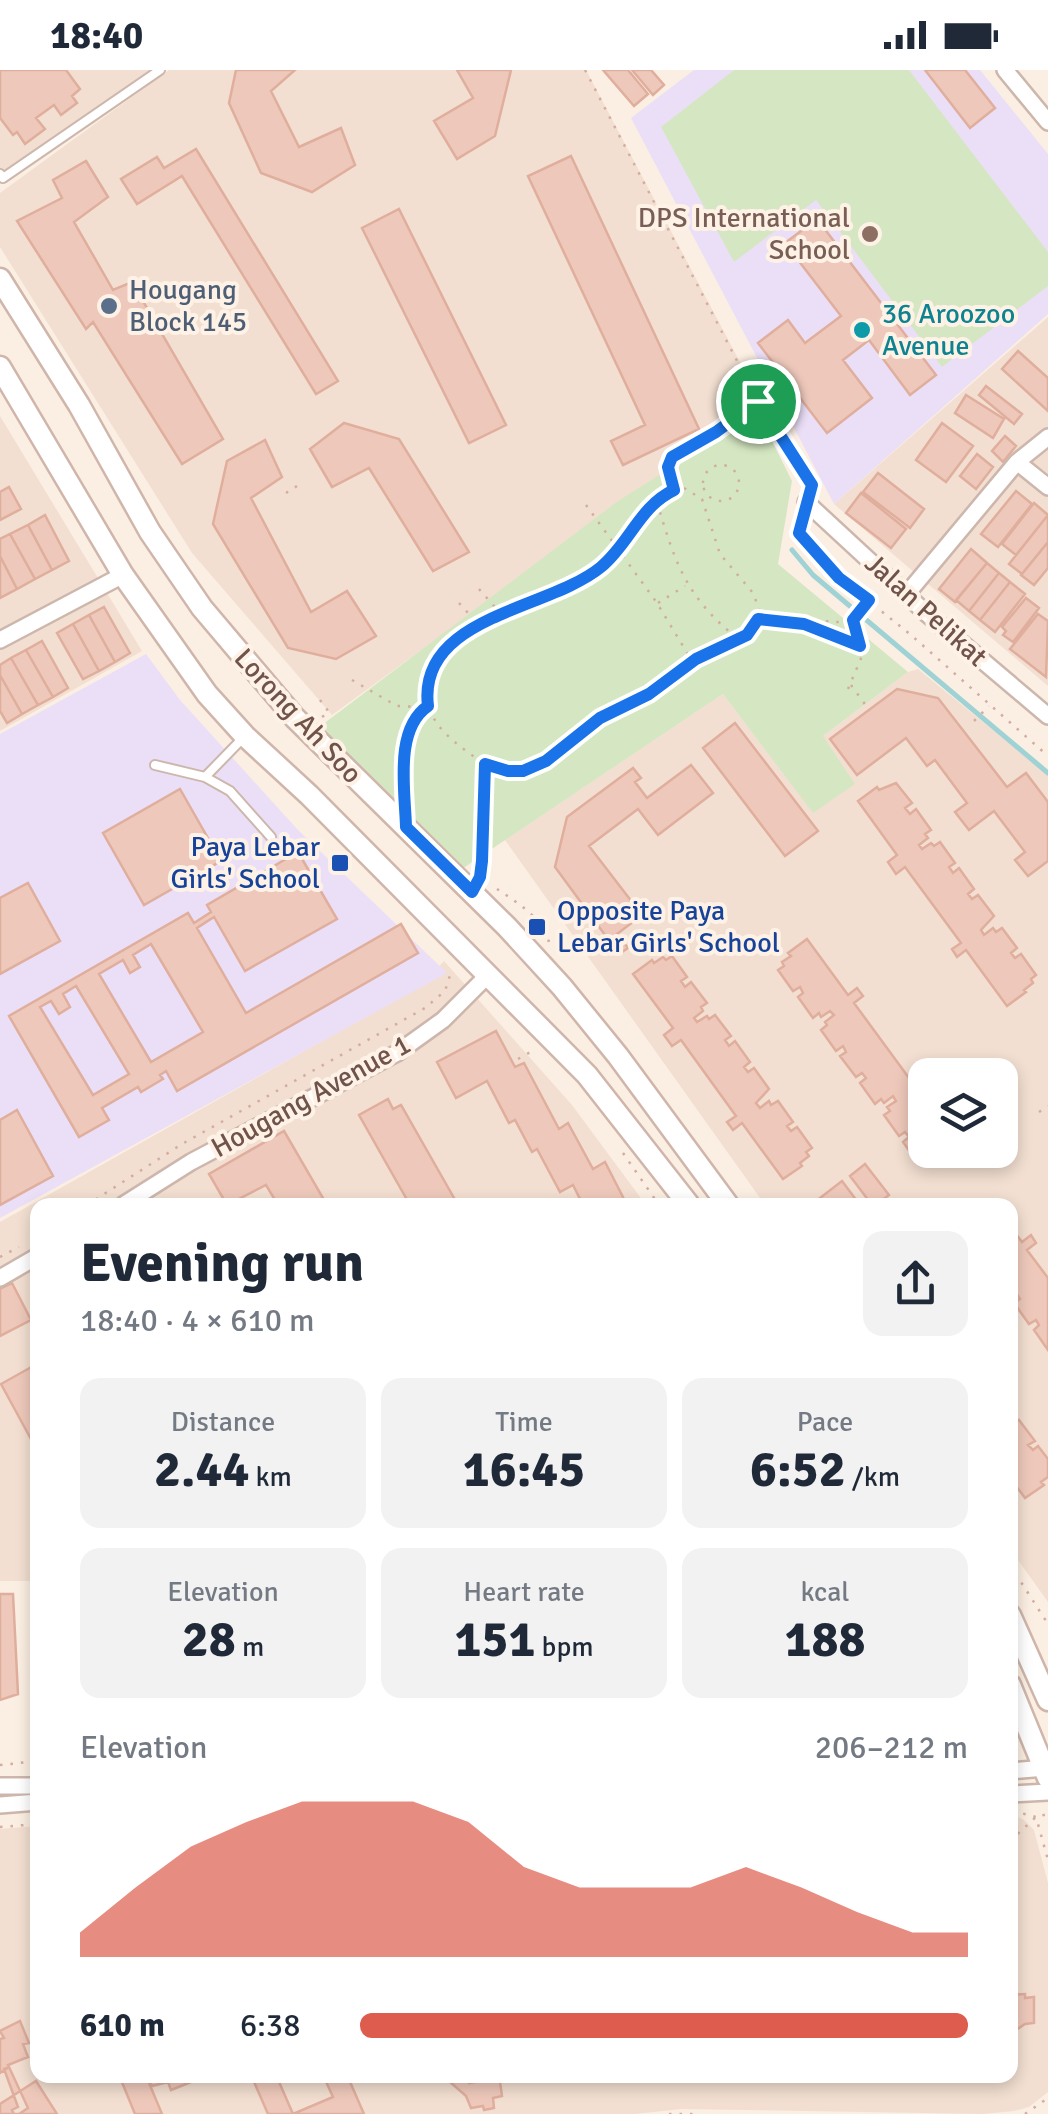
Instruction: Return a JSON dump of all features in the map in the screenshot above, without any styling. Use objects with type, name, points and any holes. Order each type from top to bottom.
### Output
[{"type":"main road","name":"Lorong Ah Soo","points":[[0,279],[150,532],[247,666],[294,718],[538,958],[585,1012],[723,1198]]},
{"type":"main road","name":"Lorong Ah Soo","points":[[0,368],[123,575],[207,694],[586,1075],[683,1198]]},
{"type":"main road","points":[[622,1118],[639,1128],[651,1124],[654,1113],[648,1095]]},
{"type":"main road","points":[[1018,1633],[1048,1700]]},
{"type":"main road","points":[[1018,1708],[1047,1771]]},
{"type":"street","points":[[1005,70],[1048,122]]},
{"type":"street","points":[[906,595],[1017,462],[1048,437]]},
{"type":"street","points":[[1017,462],[1048,487]]},
{"type":"street","name":"Jalan Pelikat","points":[[806,502],[906,595],[1048,716]]},
{"type":"street","points":[[0,640],[123,575]]},
{"type":"street","name":"Hougang Avenue 1","points":[[134,1198],[191,1162],[396,1053],[443,1020],[489,974]]},
{"type":"street","points":[[0,1278],[30,1261]]},
{"type":"street","points":[[1018,1771],[1047,1771]]},
{"type":"street","points":[[0,1786],[30,1786]]},
{"type":"street","points":[[1018,1794],[1048,1792]]},
{"type":"street","points":[[0,1805],[30,1803]]},
{"type":"lane","points":[[1,176],[160,70]]},
{"type":"lane","points":[[205,777],[245,736]]},
{"type":"lane","points":[[155,765],[205,777],[230,791],[271,837]]},
{"type":"path","points":[[584,70],[758,401],[812,485],[799,533],[839,578],[1048,756]]},
{"type":"path","points":[[674,490],[668,467],[672,457],[716,432],[758,401]]},
{"type":"path","points":[[725,464],[736,472],[740,484],[735,495],[717,501],[706,494],[702,482],[712,466],[725,464]]},
{"type":"path","points":[[286,493],[298,486]]},
{"type":"path","points":[[674,490],[692,491],[702,499],[720,554],[756,598],[758,619],[747,635],[692,662],[649,694],[600,718],[546,761],[523,771],[485,764],[440,728],[428,706],[428,680],[434,663],[449,645],[479,625],[588,577],[620,548],[636,521],[674,490]]},
{"type":"path","points":[[702,499],[706,494]]},
{"type":"path","points":[[657,500],[686,585],[739,640]]},
{"type":"path","points":[[586,505],[620,548],[692,662]]},
{"type":"path","points":[[657,603],[686,585]]},
{"type":"path","points":[[479,589],[502,615]]},
{"type":"path","points":[[804,624],[853,620],[869,600]]},
{"type":"path","points":[[460,603],[479,625]]},
{"type":"path","points":[[758,619],[804,624],[860,646]]},
{"type":"path","points":[[853,620],[862,656],[849,686],[869,710]]},
{"type":"path","points":[[352,680],[397,706],[428,706]]},
{"type":"path","points":[[316,723],[329,712],[320,700]]},
{"type":"path","points":[[974,721],[990,704]]},
{"type":"path","points":[[392,790],[405,802],[408,728],[428,706]]},
{"type":"path","points":[[467,864],[480,877],[485,764]]},
{"type":"path","points":[[493,886],[520,905],[548,935],[550,950]]},
{"type":"path","points":[[98,1198],[182,1144],[425,1008],[445,991],[453,957]]},
{"type":"path","points":[[1039,1112],[1048,1106]]},
{"type":"path","points":[[0,1257],[25,1243]]},
{"type":"path","points":[[1018,1577],[1048,1624]]},
{"type":"path","points":[[0,1765],[30,1762]]},
{"type":"path","points":[[1018,1812],[1036,1817]]},
{"type":"path","points":[[1018,1834],[1036,1817],[1048,1814]]},
{"type":"path","points":[[1036,1817],[1048,1860]]},
{"type":"path","points":[[0,1827],[30,1825]]},
{"type":"path","points":[[1025,2114],[1048,2098]]},
{"type":"path","points":[[669,2114],[697,2114]]},
{"type":"shaded area","points":[[0,70],[151,70],[9,168],[3,178]]},
{"type":"shaded area","points":[[169,70],[586,70],[761,402],[332,715],[192,553],[0,247],[0,193]]},
{"type":"shaded area","name":"DPS International School","points":[[694,70],[980,70],[1048,154],[1048,314],[834,504],[631,118]]},
{"type":"shaded area","points":[[1048,317],[1048,686],[834,504]]},
{"type":"shaded area","points":[[0,416],[142,651],[0,731]]},
{"type":"shaded area","points":[[146,654],[180,700],[298,830],[447,973],[36,1198],[30,1198],[0,1218],[0,734]]},
{"type":"shaded area","points":[[918,669],[1048,775],[1048,1602],[1018,1560],[1018,1198],[760,1198],[505,840],[723,694],[813,812],[823,736],[908,672]]},
{"type":"shaded area","points":[[444,961],[572,1105],[641,1198],[43,1198],[420,986]]},
{"type":"shaded area","points":[[30,1205],[30,1581],[0,1581],[0,1222]]},
{"type":"shaded area","points":[[1018,1817],[1034,1830],[1048,1883],[1048,2092],[1029,2107],[983,2114],[681,2109],[635,2114],[0,2114],[0,1829],[30,1827],[30,2083],[1018,2083]]},
{"type":"green space","points":[[734,70],[909,70],[1048,252],[1048,286],[942,367],[816,200],[734,262],[661,127]]},
{"type":"green space","points":[[758,413],[792,481],[778,564],[908,672],[823,736],[855,784],[813,813],[723,694],[456,873],[314,731],[618,501]]},
{"type":"building","points":[[0,70],[66,70],[80,89],[72,96],[77,103],[61,115],[54,105],[36,118],[45,129],[25,144],[0,118]]},
{"type":"building","points":[[236,70],[295,70],[271,91],[299,147],[341,128],[355,165],[312,192],[261,173],[229,103]]},
{"type":"building","points":[[457,70],[511,70],[495,136],[457,159],[434,121],[473,98]]},
{"type":"building","points":[[603,70],[628,70],[648,94],[634,106]]},
{"type":"building","points":[[632,70],[651,70],[664,85],[653,95]]},
{"type":"building","points":[[925,70],[965,70],[995,108],[970,128]]},
{"type":"building","points":[[196,149],[338,381],[316,394],[182,176],[137,204],[121,179],[157,157],[164,168]]},
{"type":"building","points":[[571,156],[699,429],[623,465],[611,441],[645,425],[528,176]]},
{"type":"building","name":"Hougang Block 145","points":[[86,161],[108,197],[74,222],[113,290],[132,282],[223,439],[182,464],[93,322],[86,329],[17,221],[62,198],[53,180]]},
{"type":"building","points":[[399,209],[506,425],[469,443],[362,228]]},
{"type":"building","name":"36 Aroozoo Avenue","points":[[817,219],[936,375],[910,395],[869,340],[843,360],[872,398],[827,433],[758,343],[788,320],[805,343],[841,316],[785,243]]},
{"type":"building","points":[[1018,351],[1048,378],[1048,411],[1002,369]]},
{"type":"building","points":[[986,386],[1022,414],[1014,424],[979,395]]},
{"type":"building","points":[[966,395],[1004,419],[993,438],[955,413]]},
{"type":"building","points":[[344,423],[399,439],[469,552],[433,571],[369,468],[332,487],[310,449]]},
{"type":"building","points":[[942,423],[973,446],[946,482],[916,460]]},
{"type":"building","points":[[1005,436],[1016,446],[1003,462],[992,451]]},
{"type":"building","points":[[265,440],[282,477],[251,498],[311,612],[347,591],[376,636],[336,659],[288,648],[213,524],[227,461]]},
{"type":"building","points":[[977,454],[993,467],[976,489],[960,476]]},
{"type":"building","points":[[878,473],[924,509],[910,528],[863,492]]},
{"type":"building","points":[[9,487],[21,509],[0,520],[0,492]]},
{"type":"building","points":[[1016,491],[1032,504],[998,547],[981,534]]},
{"type":"building","points":[[861,493],[906,529],[891,548],[846,513]]},
{"type":"building","points":[[1034,503],[1048,515],[1016,555],[1002,544]]},
{"type":"building","points":[[45,515],[69,561],[52,570],[28,525]]},
{"type":"building","points":[[1048,515],[1048,542],[1022,574],[1009,564]]},
{"type":"building","points":[[28,525],[52,570],[35,579],[10,534]]},
{"type":"building","points":[[10,534],[35,579],[17,589],[0,556],[0,539]]},
{"type":"building","points":[[1048,542],[1048,568],[1034,585],[1021,575]]},
{"type":"building","points":[[971,549],[987,563],[955,602],[939,589]]},
{"type":"building","points":[[0,556],[17,589],[0,598]]},
{"type":"building","points":[[987,563],[999,573],[969,611],[956,600]]},
{"type":"building","points":[[999,573],[1010,582],[980,620],[969,611]]},
{"type":"building","points":[[1010,582],[1025,594],[995,632],[980,620]]},
{"type":"building","points":[[1026,598],[1039,608],[1013,642],[1003,635],[1006,631],[1002,627]]},
{"type":"building","points":[[104,607],[130,653],[115,662],[89,615]]},
{"type":"building","points":[[1038,614],[1048,621],[1046,677],[1010,649]]},
{"type":"building","points":[[89,615],[115,662],[99,671],[73,624]]},
{"type":"building","points":[[73,624],[99,671],[83,679],[57,633]]},
{"type":"building","points":[[42,641],[68,688],[53,697],[26,650]]},
{"type":"building","points":[[26,650],[53,697],[38,705],[11,658]]},
{"type":"building","points":[[11,658],[38,705],[22,714],[0,675],[0,665]]},
{"type":"building","points":[[0,675],[22,714],[7,723],[0,711]]},
{"type":"building","points":[[897,689],[938,698],[1007,787],[1026,773],[1048,802],[1048,861],[1028,876],[1015,860],[1025,852],[994,811],[969,830],[955,812],[967,803],[935,760],[927,766],[906,738],[857,775],[830,739]]},
{"type":"building","points":[[735,723],[818,831],[785,856],[703,748]]},
{"type":"building","points":[[691,765],[713,793],[658,835],[638,809],[589,846],[642,915],[617,934],[628,948],[619,954],[555,867],[567,817],[633,768],[641,778],[635,782],[647,798]]},
{"type":"building","points":[[896,783],[912,803],[905,808],[910,814],[916,809],[931,830],[919,845],[922,849],[940,842],[955,863],[949,867],[953,873],[959,868],[974,889],[968,894],[972,899],[978,895],[994,916],[981,930],[984,935],[993,928],[996,932],[1002,928],[1017,948],[1011,953],[1015,958],[1021,954],[1036,975],[1026,992],[1007,1006],[966,950],[957,957],[952,949],[961,943],[905,867],[896,874],[888,862],[897,855],[858,801],[877,787],[879,790]]},
{"type":"building","points":[[180,789],[221,861],[144,905],[103,833]]},
{"type":"building","points":[[298,852],[337,919],[245,971],[214,917],[197,928],[246,1013],[401,924],[418,953],[177,1091],[166,1071],[160,1075],[163,1079],[141,1092],[138,1087],[102,1108],[109,1120],[79,1137],[9,1016],[188,913],[194,923],[211,912],[207,905]],"holes":[[[151,944],[203,1032],[151,1062],[99,974],[123,960],[130,973],[140,967],[133,955]],[[76,986],[129,1074],[93,1095],[40,1007],[51,1001],[59,1014],[70,1007],[63,994]]]},
{"type":"building","points":[[28,883],[60,941],[0,974],[0,898]]},
{"type":"building","points":[[807,939],[848,995],[857,988],[863,996],[854,1003],[908,1077],[908,1136],[905,1132],[899,1136],[884,1115],[896,1101],[893,1096],[875,1104],[860,1083],[866,1078],[862,1073],[856,1077],[840,1056],[846,1052],[843,1046],[836,1051],[821,1030],[834,1015],[830,1011],[813,1018],[798,997],[803,993],[800,987],[793,991],[778,970],[791,956],[788,953]]},
{"type":"building","points":[[672,956],[687,977],[681,981],[685,987],[691,982],[707,1003],[694,1018],[697,1022],[715,1015],[731,1036],[725,1040],[729,1046],[735,1041],[750,1062],[744,1067],[748,1072],[754,1068],[769,1089],[756,1103],[760,1108],[769,1101],[771,1105],[778,1101],[793,1122],[787,1126],[791,1131],[797,1127],[812,1148],[806,1152],[809,1156],[800,1163],[802,1166],[783,1179],[742,1123],[733,1130],[727,1122],[736,1116],[681,1040],[672,1046],[664,1035],[673,1028],[633,974],[652,960],[654,963]]},
{"type":"building","points":[[496,1031],[515,1067],[524,1063],[559,1129],[568,1123],[593,1169],[605,1162],[623,1198],[580,1198],[573,1185],[560,1192],[537,1149],[532,1152],[515,1120],[509,1123],[487,1081],[456,1098],[437,1062]]},
{"type":"building","points":[[388,1099],[393,1109],[401,1105],[454,1198],[406,1198],[359,1115]]},
{"type":"building","points":[[17,1110],[53,1176],[0,1205],[0,1120]]},
{"type":"building","points":[[284,1131],[323,1198],[274,1198],[266,1185],[241,1198],[223,1198],[209,1174]]},
{"type":"building","points":[[865,1164],[889,1195],[867,1198],[850,1176]]},
{"type":"building","points":[[842,1181],[855,1198],[820,1198]]},
{"type":"building","points":[[1031,1235],[1036,1243],[1027,1250],[1048,1278],[1048,1350],[1034,1330],[1039,1325],[1036,1320],[1029,1324],[1018,1309],[1018,1237],[1022,1242]]},
{"type":"building","points":[[12,1283],[30,1321],[0,1336],[0,1289]]},
{"type":"building","points":[[30,1368],[30,1437],[1,1384]]},
{"type":"building","points":[[1018,1421],[1035,1441],[1028,1445],[1033,1450],[1038,1446],[1048,1459],[1048,1477],[1041,1482],[1044,1485],[1025,1498],[1018,1489]]},
{"type":"building","points":[[0,1594],[13,1594],[18,1694],[0,1700]]},
{"type":"building","points":[[1018,1994],[1034,1997],[1034,2023],[1018,2029]]},
{"type":"building","points":[[20,2021],[29,2043],[23,2044],[28,2057],[0,2073],[0,2039],[4,2038],[0,2031]]},
{"type":"building","points":[[9,2067],[28,2108],[19,2114],[12,2110],[18,2107],[4,2069]]},
{"type":"building","points":[[37,2083],[57,2114],[0,2114],[0,2104]]},
{"type":"building","points":[[122,2083],[149,2083],[162,2114],[135,2114]]},
{"type":"building","points":[[168,2083],[188,2083],[171,2090]]},
{"type":"building","points":[[254,2083],[279,2083],[293,2114],[268,2114]]},
{"type":"building","points":[[327,2083],[350,2083],[364,2114],[293,2114],[333,2097]]},
{"type":"building","points":[[451,2083],[500,2083],[502,2096],[493,2098],[494,2108],[471,2108],[466,2096]]},
{"type":"waterway","points":[[792,550],[813,575],[1048,773]]},
{"type":"place","name":"DPS International School","points":[[870,234]]},
{"type":"place","name":"Hougang Block 145","points":[[109,306]]},
{"type":"place","name":"36 Aroozoo Avenue","points":[[862,330]]},
{"type":"place","name":"Paya Lebar Girls' School","points":[[340,863]]},
{"type":"place","name":"Opposite Paya Lebar Girls' School","points":[[537,927]]},
{"type":"route","points":[[758,401],[812,485],[799,533],[839,578],[869,600],[853,620],[860,646],[804,624],[758,619],[747,635],[696,659],[649,694],[600,718],[546,761],[523,771],[485,764],[482,861],[480,877],[472,892],[406,827],[408,734],[413,719],[428,706],[428,680],[434,663],[462,634],[574,584],[602,566],[616,554],[648,507],[674,490],[668,467],[672,457],[716,432],[758,401]]}]
